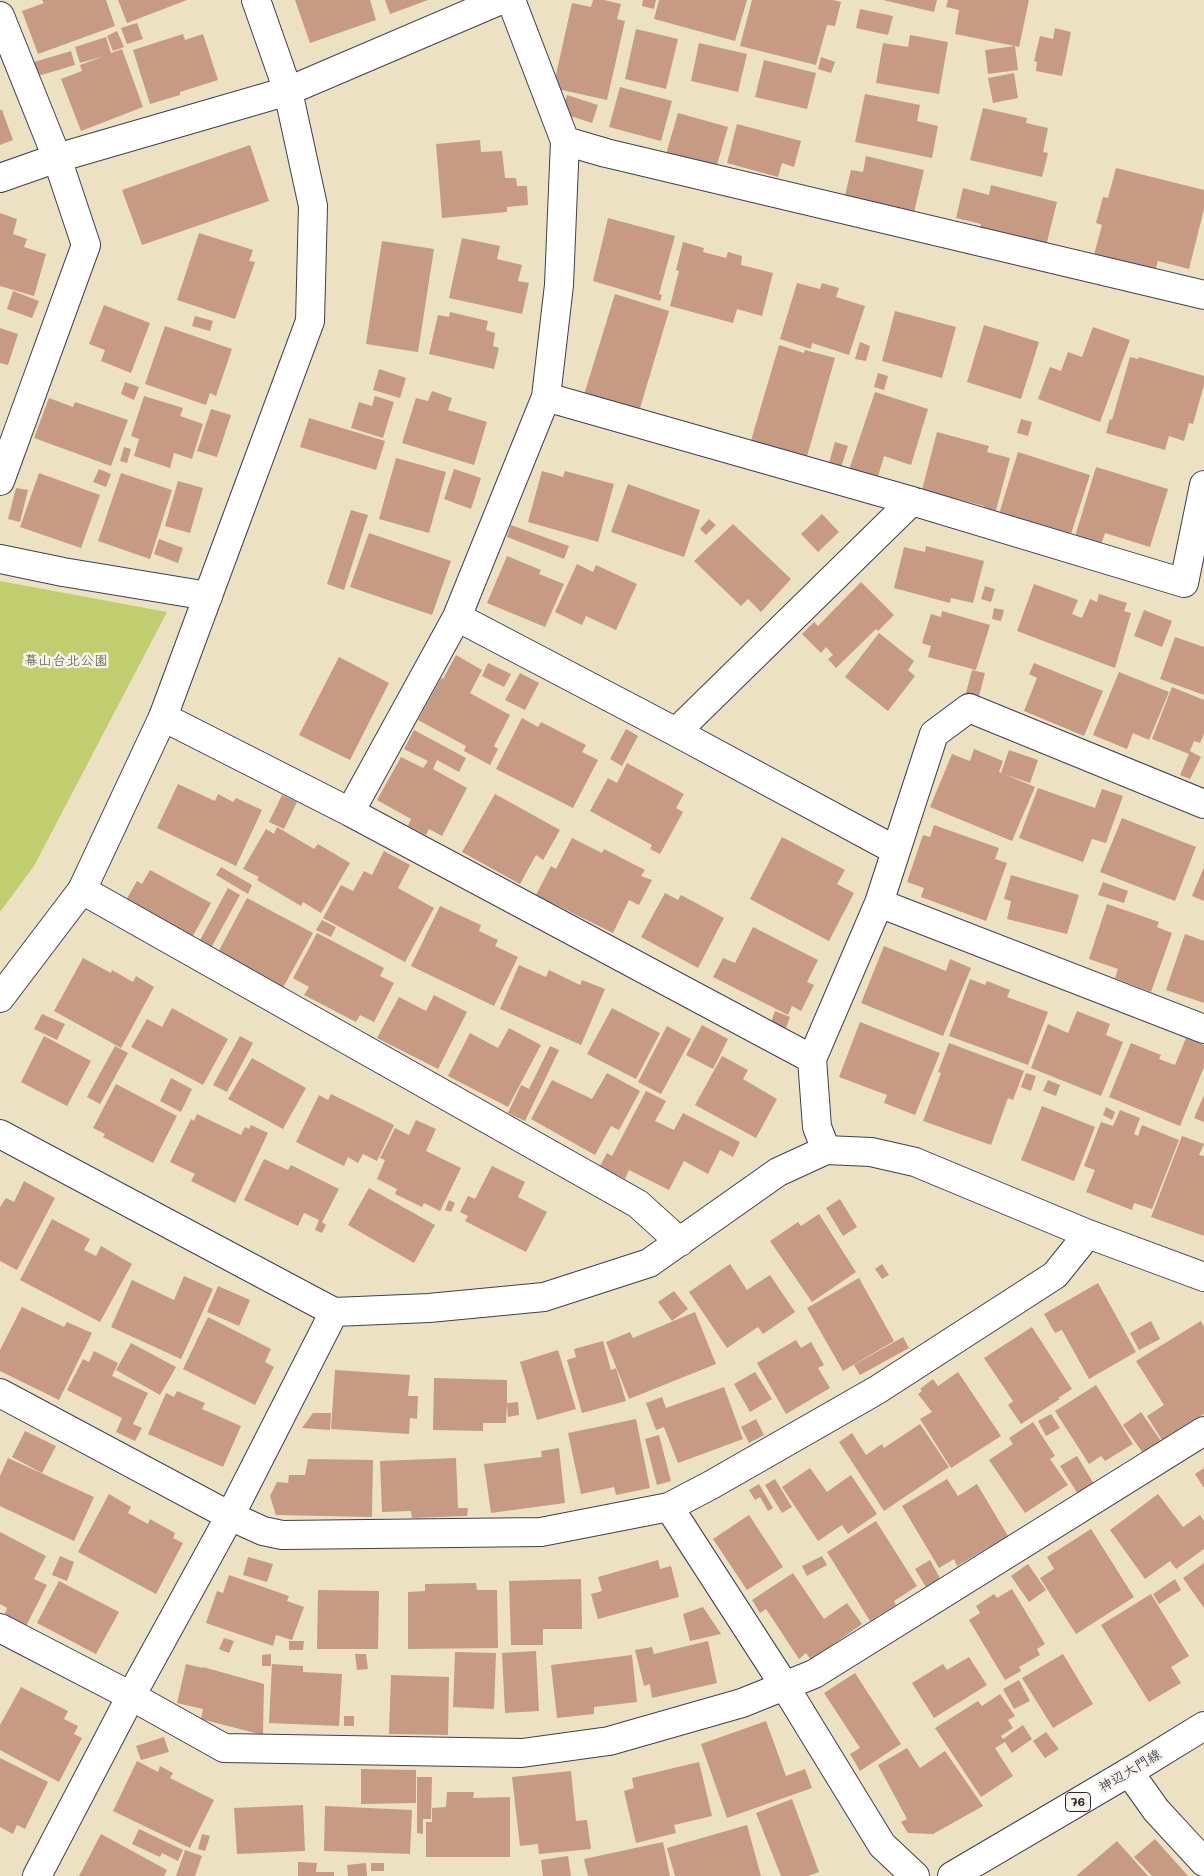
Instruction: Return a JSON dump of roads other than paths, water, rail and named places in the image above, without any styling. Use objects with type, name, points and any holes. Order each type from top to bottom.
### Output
[{"type":"street","points":[[0,998],[82,890],[163,717],[310,321],[314,206],[288,91],[256,0]]},
{"type":"street","points":[[0,178],[57,158],[288,91],[500,0]]},
{"type":"street","points":[[350,812],[457,617],[546,397],[559,285],[565,141],[511,0]]},
{"type":"street","points":[[0,16],[57,158],[86,245],[0,481]]},
{"type":"street","points":[[565,141],[606,153],[1204,295]]},
{"type":"street","points":[[546,397],[912,501],[1184,584],[1204,485]]},
{"type":"street","points":[[676,732],[912,501]]},
{"type":"street","points":[[0,558],[63,572],[208,596]]},
{"type":"street","points":[[457,617],[895,850]]},
{"type":"street","points":[[826,1150],[817,1126],[812,1059],[879,904],[934,734],[969,708],[1204,804]]},
{"type":"street","points":[[163,717],[350,812],[812,1059]]},
{"type":"street","points":[[82,890],[638,1204],[680,1242]]},
{"type":"street","points":[[879,904],[1204,1029]]},
{"type":"street","points":[[0,1134],[334,1312],[429,1308],[544,1297],[649,1263],[778,1172],[826,1150],[871,1152],[914,1162],[1088,1234],[1204,1278]]},
{"type":"street","points":[[0,1393],[230,1516],[263,1531],[282,1535],[541,1532],[669,1507],[711,1485],[876,1390],[1055,1275],[1088,1234]]},
{"type":"street","points":[[37,1876],[131,1696],[230,1516],[334,1312]]},
{"type":"street","points":[[0,1628],[131,1696],[224,1748],[522,1753],[609,1741],[742,1703],[814,1674],[1204,1431]]},
{"type":"street","points":[[669,1507],[784,1686],[882,1845],[915,1876]]},
{"type":"street","name":"神辺大門線","points":[[952,1876],[1204,1726]]},
{"type":"street","points":[[1129,1772],[1156,1810],[1204,1862]]},
{"type":"park label","name":"幕山台北公園","points":[[66,661]]}]
